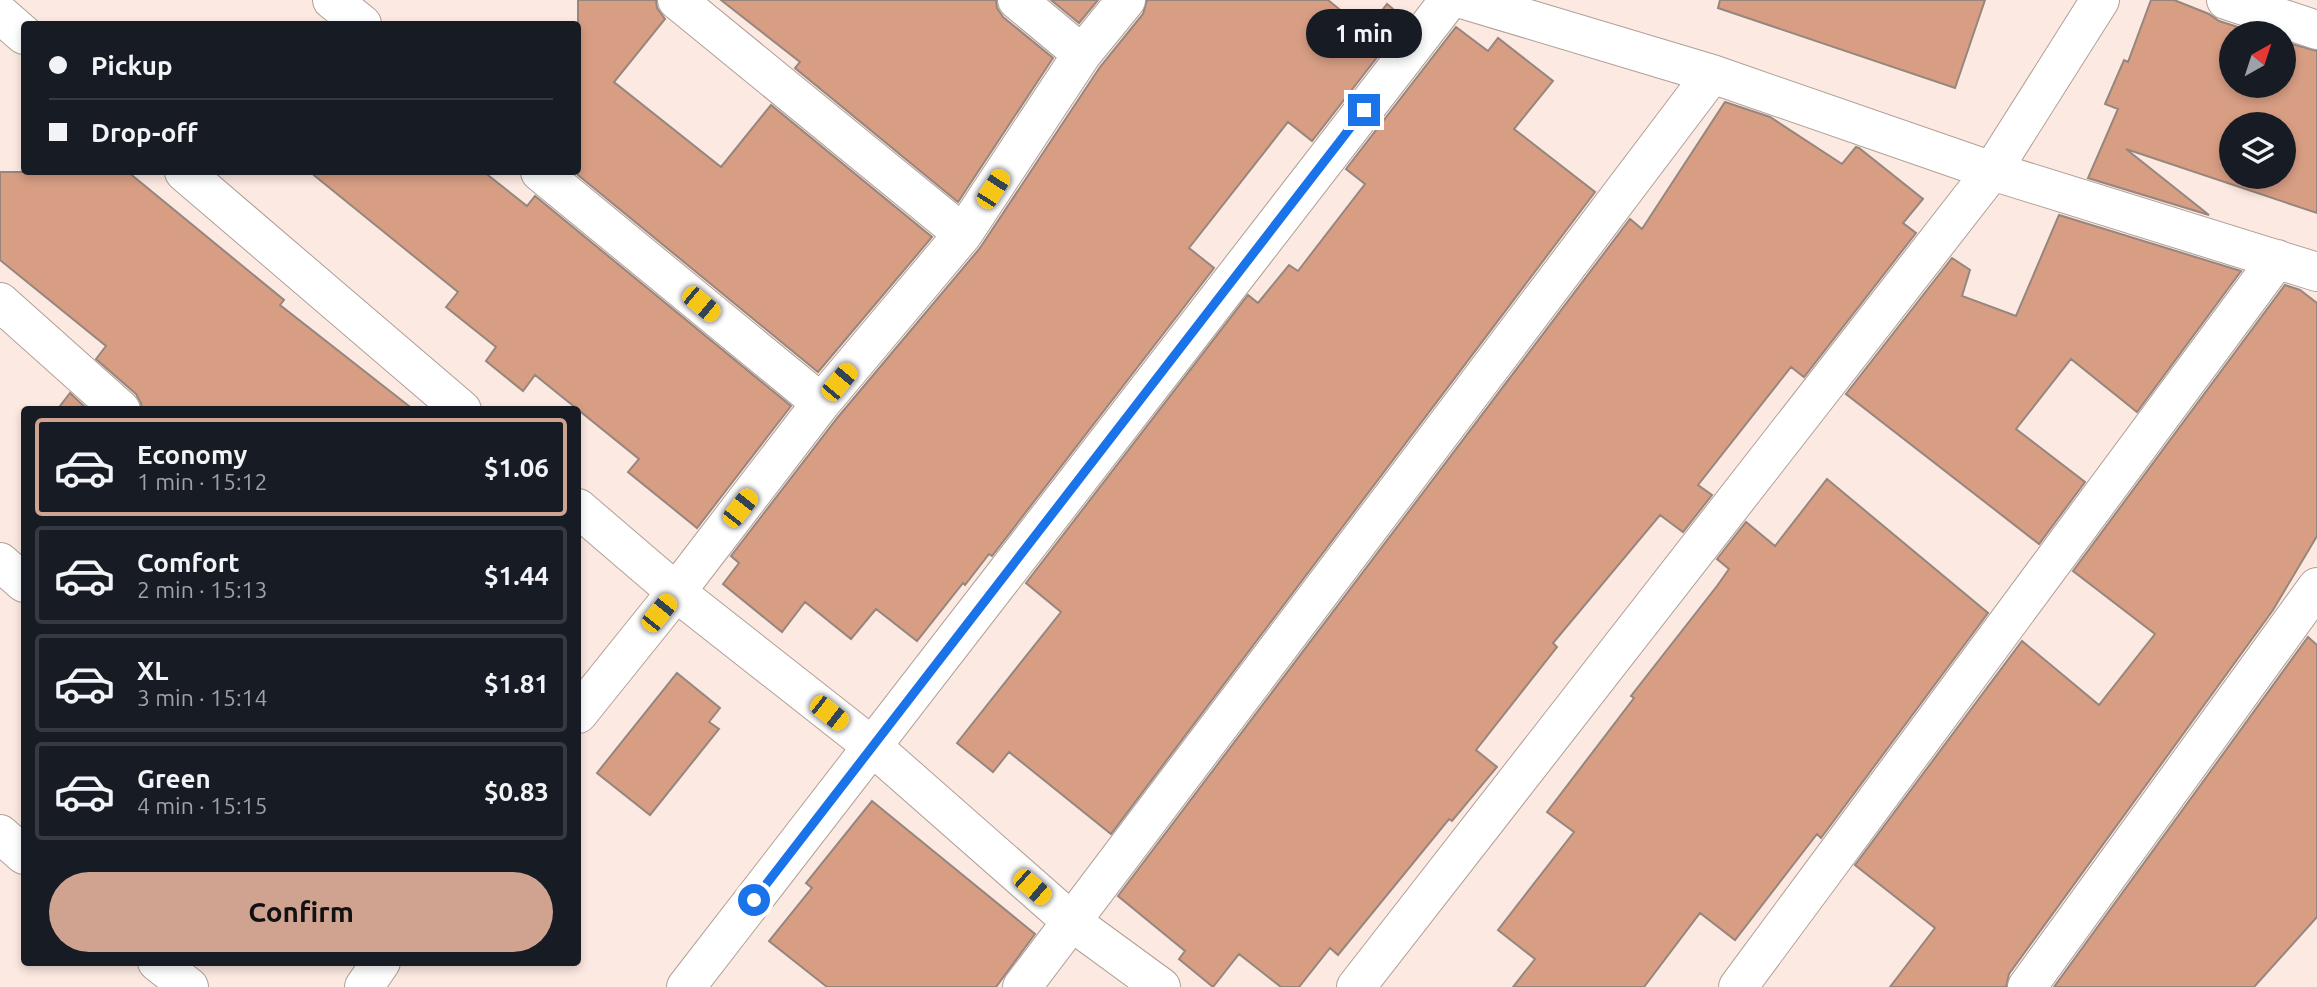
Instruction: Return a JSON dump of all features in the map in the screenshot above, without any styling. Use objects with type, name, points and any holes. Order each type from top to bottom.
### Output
[{"type":"street","points":[[332,0],[358,21]]},
{"type":"street","points":[[677,0],[963,234]]},
{"type":"street","points":[[1017,0],[1082,54]]},
{"type":"street","points":[[581,711],[821,403],[963,234],[1082,54],[1126,0]]},
{"type":"street","points":[[686,987],[1448,0]]},
{"type":"street","points":[[1465,0],[1712,74],[1992,171],[2317,272]]},
{"type":"street","points":[[1356,987],[1992,171],[2099,0]]},
{"type":"street","points":[[2226,0],[2317,30]]},
{"type":"street","points":[[0,14],[21,32]]},
{"type":"street","points":[[1022,987],[1712,74]]},
{"type":"street","points":[[188,175],[457,406]]},
{"type":"street","points":[[544,175],[821,403]]},
{"type":"street","points":[[1738,987],[2277,258]]},
{"type":"street","points":[[0,302],[117,406]]},
{"type":"street","points":[[581,511],[676,592],[873,747],[1072,922],[1161,987]]},
{"type":"street","points":[[0,562],[21,580]]},
{"type":"street","points":[[2026,987],[2317,587]]},
{"type":"street","points":[[364,987],[378,966]]},
{"type":"building","points":[[578,0],[656,0],[657,8],[665,19],[614,82],[721,167],[771,105],[932,237],[818,372],[578,175],[581,175],[581,21],[578,21]]},
{"type":"building","points":[[721,0],[996,0],[997,8],[1003,17],[1053,58],[958,202],[795,68],[800,62]]},
{"type":"building","points":[[1051,0],[1098,0],[1079,23]]},
{"type":"building","points":[[1147,0],[1328,0],[1366,31],[1387,4],[1406,20],[1312,141],[1288,122],[1189,248],[1214,268],[992,556],[989,554],[965,585],[963,583],[917,641],[876,609],[851,639],[805,602],[782,632],[723,584],[739,563],[731,556],[838,417],[980,248],[1100,67],[1143,14]]},
{"type":"building","points":[[1720,0],[1985,0],[1955,88],[1718,8]]},
{"type":"building","points":[[2151,0],[2174,0],[2209,14],[2219,21],[2219,98],[2296,98],[2296,45],[2317,51],[2317,213],[2245,189],[2296,189],[2296,112],[2219,112],[2219,180],[2126,149],[2209,215],[2088,178],[2118,109],[2105,104],[2124,60],[2128,62]]},
{"type":"building","points":[[1456,27],[1488,51],[1498,38],[1553,81],[1514,129],[1595,192],[1111,834],[1009,752],[993,772],[957,743],[1061,612],[1026,583],[1248,295],[1258,303],[1289,265],[1298,271],[1365,184],[1346,169]]},
{"type":"building","points":[[1725,102],[1770,117],[1842,164],[1856,147],[1859,148],[1923,199],[1903,223],[1916,233],[1804,377],[1791,367],[1698,485],[1712,495],[1683,532],[1660,515],[1553,643],[1557,647],[1476,750],[1497,767],[1452,821],[1449,819],[1338,955],[1330,948],[1299,987],[1281,987],[1239,954],[1213,987],[1179,959],[1185,951],[1118,896],[1630,219],[1642,229]]},
{"type":"building","points":[[0,172],[21,172],[21,175],[132,175],[284,300],[280,305],[409,406],[141,406],[136,394],[96,359],[106,346],[0,260]]},
{"type":"building","points":[[314,175],[488,175],[527,206],[535,196],[791,406],[697,528],[628,472],[639,459],[581,412],[581,406],[573,406],[535,375],[523,391],[486,361],[496,347],[446,307],[458,292]]},
{"type":"building","points":[[2059,215],[2241,271],[2137,412],[2071,359],[2016,429],[2085,482],[2039,544],[1846,394],[1952,258],[1970,270],[1962,296],[2016,316]]},
{"type":"building","points":[[2285,285],[2300,290],[2317,303],[2317,536],[2273,610],[2009,974],[2006,987],[1890,987],[1935,928],[1855,865],[2022,641],[2099,705],[2155,634],[2073,571]]},
{"type":"building","points":[[70,393],[84,406],[60,406]]},
{"type":"building","points":[[1827,479],[1988,613],[1821,838],[1817,834],[1735,940],[1700,913],[1644,987],[1513,987],[1535,959],[1498,930],[1574,832],[1547,812],[1634,698],[1631,696],[1729,569],[1717,559],[1746,522],[1775,546]]},
{"type":"building","points":[[2308,637],[2317,645],[2317,917],[2254,987],[2054,987]]},
{"type":"building","points":[[677,673],[720,708],[709,722],[719,729],[650,815],[597,773]]},
{"type":"building","points":[[872,801],[1035,934],[996,987],[827,987],[769,941],[812,888],[806,883]]},
{"type":"route","points":[[754,900],[1364,110]]}]
